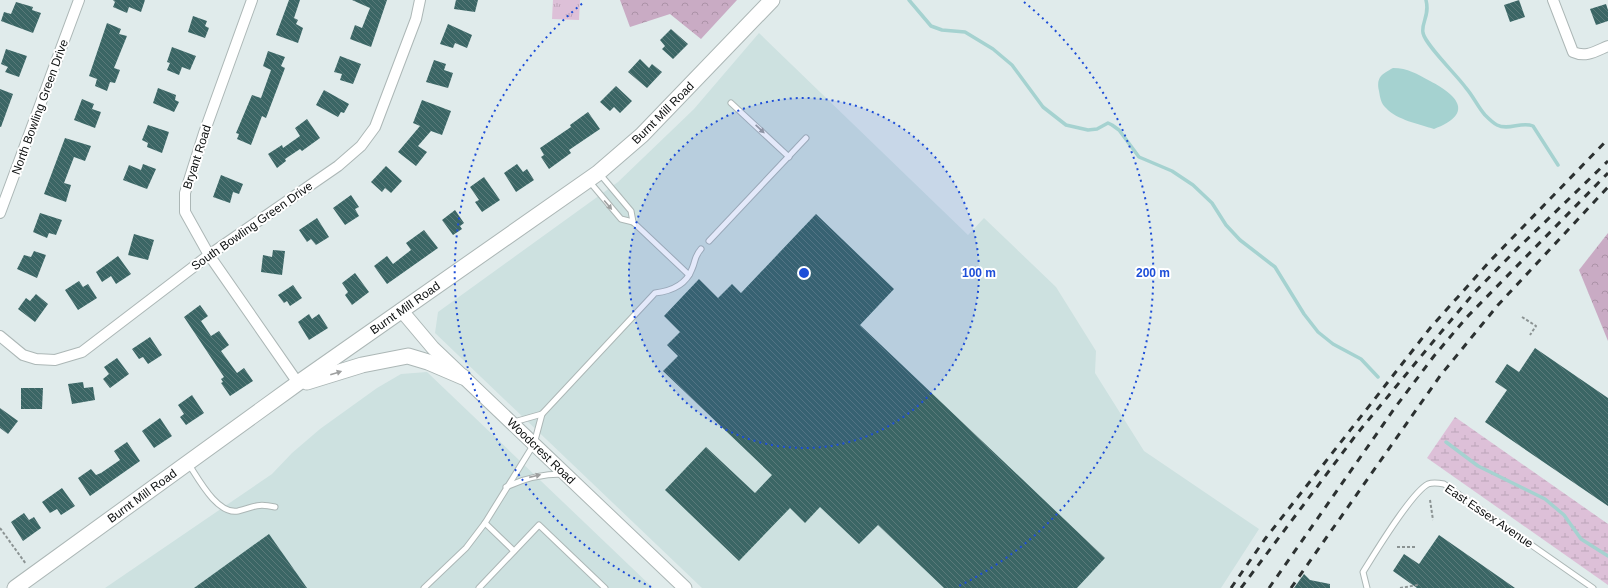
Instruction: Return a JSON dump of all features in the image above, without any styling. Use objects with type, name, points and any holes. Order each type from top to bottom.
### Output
[{"type":"main road","name":"Burnt Mill Road","points":[[15,588],[298,383],[593,176],[642,135],[772,0]]},
{"type":"main road","points":[[298,383],[303,383],[362,365],[408,356],[428,362],[463,377]]},
{"type":"street","name":"North Bowling Green Drive","points":[[0,214],[79,0]]},
{"type":"street","name":"Bryant Road","points":[[252,0],[204,133],[185,192],[185,212],[209,255],[298,383]]},
{"type":"street","name":"South Bowling Green Drive","points":[[2,342],[23,355],[36,359],[55,360],[70,356],[87,348],[209,255],[338,166],[361,146],[375,127],[416,19],[420,0]]},
{"type":"street","points":[[1553,0],[1573,52],[1580,56],[1608,46]]},
{"type":"street","name":"Woodcrest Road","points":[[401,310],[433,348],[686,588]]},
{"type":"lane","points":[[732,103],[788,157]]},
{"type":"lane","points":[[709,241],[806,138]]},
{"type":"lane","points":[[593,176],[631,211],[633,222]]},
{"type":"lane","points":[[593,176],[621,219],[633,222],[689,275]]},
{"type":"lane","points":[[424,588],[466,548],[485,523],[534,444],[542,414],[655,293],[667,292],[678,287],[689,275],[695,256],[701,249]]},
{"type":"lane","points":[[512,423],[542,414]]},
{"type":"lane","points":[[188,463],[212,497],[221,507],[226,510],[233,512],[251,505],[263,504],[274,508]]},
{"type":"lane","points":[[506,488],[524,478],[545,474],[566,474]]},
{"type":"lane","name":"East Essex Avenue","points":[[1367,588],[1363,572],[1377,550],[1415,495],[1430,483],[1438,482],[1444,484],[1593,588]]},
{"type":"lane","points":[[485,523],[514,551]]},
{"type":"lane","points":[[479,588],[539,525],[605,588]]},
{"type":"path","points":[[1522,317],[1536,326],[1530,335]]},
{"type":"path","points":[[1430,500],[1433,520]]},
{"type":"path","points":[[0,528],[34,574]]},
{"type":"path","points":[[1397,547],[1414,547]]},
{"type":"path","points":[[1402,588],[1418,585]]},
{"type":"shaded area","points":[[759,33],[968,235],[984,218],[1056,287],[1096,351],[1095,373],[1144,451],[1259,529],[1221,588],[702,588],[435,333],[438,312],[618,182],[694,109]]},
{"type":"shaded area","points":[[427,372],[653,588],[105,588],[272,474],[292,453],[320,429],[377,388],[401,374]]},
{"type":"green space","points":[[553,0],[580,0],[579,20],[552,19]]},
{"type":"green space","points":[[620,0],[737,0],[701,39],[670,14],[630,27]]},
{"type":"green space","points":[[1608,233],[1608,341],[1579,270]]},
{"type":"green space","points":[[1455,417],[1608,524],[1608,585],[1427,458]]},
{"type":"water","points":[[1393,68],[1403,69],[1421,76],[1448,93],[1455,99],[1458,105],[1458,111],[1454,117],[1447,123],[1434,129],[1408,121],[1391,112],[1382,102],[1378,82],[1383,74]]},
{"type":"building","points":[[113,0],[145,0],[141,12],[129,7],[127,13],[113,7],[115,2]]},
{"type":"building","points":[[289,0],[300,0],[294,18],[298,20],[296,24],[303,28],[298,43],[276,35]]},
{"type":"building","points":[[352,0],[387,0],[371,47],[350,39],[355,25],[362,28],[370,8]]},
{"type":"building","points":[[456,0],[478,0],[475,12],[454,9]]},
{"type":"building","points":[[1519,0],[1525,17],[1510,22],[1504,5]]},
{"type":"building","points":[[16,2],[33,7],[32,10],[41,13],[33,33],[1,21],[4,12],[11,14]]},
{"type":"building","points":[[1606,4],[1608,10],[1608,21],[1596,25],[1590,9]]},
{"type":"building","points":[[193,16],[207,21],[205,26],[209,28],[205,38],[188,32]]},
{"type":"building","points":[[107,23],[121,29],[119,34],[127,36],[114,68],[120,70],[115,83],[110,82],[107,91],[95,86],[97,79],[89,76]]},
{"type":"building","points":[[448,24],[472,35],[467,48],[455,43],[453,48],[440,44]]},
{"type":"building","points":[[671,29],[688,44],[673,59],[662,49],[665,46],[660,40]]},
{"type":"building","points":[[172,47],[196,56],[190,70],[182,67],[179,75],[167,70],[170,63],[167,62]]},
{"type":"building","points":[[6,49],[27,56],[19,77],[5,72],[8,67],[1,64]]},
{"type":"building","points":[[268,51],[285,57],[281,66],[285,68],[266,118],[262,116],[251,145],[237,139],[239,134],[236,133],[252,95],[261,98],[271,70],[263,66]]},
{"type":"building","points":[[340,56],[361,64],[353,84],[340,80],[342,74],[334,72]]},
{"type":"building","points":[[640,59],[649,68],[652,64],[662,72],[647,88],[628,72]]},
{"type":"building","points":[[434,60],[446,64],[444,70],[453,73],[448,88],[426,82]]},
{"type":"building","points":[[616,86],[632,101],[620,113],[614,107],[610,111],[600,102]]},
{"type":"building","points":[[158,88],[176,95],[175,100],[179,102],[174,112],[153,103]]},
{"type":"building","points":[[0,89],[13,94],[1,127],[0,127]]},
{"type":"building","points":[[324,90],[349,104],[344,113],[341,112],[338,117],[316,105]]},
{"type":"building","points":[[82,99],[94,104],[92,109],[101,112],[95,128],[74,120]]},
{"type":"building","points":[[422,100],[451,111],[442,135],[431,131],[418,146],[427,152],[416,166],[398,152],[420,126],[413,123]]},
{"type":"building","points":[[588,112],[600,129],[569,150],[571,153],[549,169],[541,157],[544,155],[540,148],[571,127],[570,125]]},
{"type":"building","points":[[307,119],[320,138],[302,151],[300,149],[285,159],[286,161],[277,168],[268,154],[282,145],[283,148],[300,136],[295,128]]},
{"type":"building","points":[[148,125],[169,132],[162,153],[147,147],[148,143],[142,140]]},
{"type":"building","points":[[65,138],[91,146],[85,161],[74,157],[64,183],[71,185],[66,202],[44,194]]},
{"type":"building","points":[[143,164],[156,169],[147,189],[123,180],[129,165],[141,170]]},
{"type":"building","points":[[517,164],[523,172],[527,169],[534,180],[516,192],[504,173]]},
{"type":"building","points":[[386,166],[402,181],[391,193],[385,188],[382,192],[371,182]]},
{"type":"building","points":[[221,175],[243,184],[239,194],[233,192],[230,203],[213,197]]},
{"type":"building","points":[[484,177],[500,200],[482,212],[475,202],[479,200],[470,187]]},
{"type":"building","points":[[351,195],[359,207],[355,209],[359,216],[345,225],[333,208]]},
{"type":"building","points":[[455,210],[464,223],[460,226],[462,229],[453,235],[442,220]]},
{"type":"building","points":[[40,213],[62,220],[56,235],[49,233],[47,238],[33,232]]},
{"type":"building","points":[[816,214],[894,289],[860,325],[1105,558],[1077,588],[944,588],[878,525],[859,544],[820,507],[805,523],[790,508],[739,561],[665,490],[706,447],[755,493],[772,475],[663,371],[678,356],[667,345],[680,332],[664,316],[699,279],[718,298],[732,284],[741,293]]},
{"type":"building","points":[[317,218],[329,237],[316,245],[311,239],[307,242],[299,230]]},
{"type":"building","points":[[424,230],[438,248],[387,284],[374,266],[387,256],[393,264],[411,250],[406,243]]},
{"type":"building","points":[[134,234],[154,240],[148,260],[128,255]]},
{"type":"building","points":[[273,250],[285,251],[282,275],[261,272],[263,255],[272,257]]},
{"type":"building","points":[[34,251],[46,255],[37,278],[17,269],[24,255],[31,257]]},
{"type":"building","points":[[118,256],[131,274],[116,284],[111,276],[102,282],[96,272]]},
{"type":"building","points":[[355,273],[369,292],[352,305],[345,295],[348,292],[342,283]]},
{"type":"building","points":[[79,281],[83,287],[88,284],[97,298],[78,310],[65,290]]},
{"type":"building","points":[[293,285],[302,298],[290,306],[287,301],[284,303],[278,295]]},
{"type":"building","points":[[36,294],[48,304],[35,322],[18,309],[26,298],[30,301]]},
{"type":"building","points":[[200,305],[208,316],[201,321],[211,336],[219,331],[229,345],[221,351],[237,373],[244,368],[253,381],[230,396],[221,383],[223,382],[221,379],[224,377],[184,317]]},
{"type":"building","points":[[309,314],[312,319],[319,314],[328,328],[309,340],[298,322]]},
{"type":"building","points":[[150,337],[162,355],[148,364],[143,357],[139,359],[132,349]]},
{"type":"building","points":[[1535,348],[1608,398],[1608,506],[1485,422],[1507,390],[1495,382],[1507,364],[1519,372]]},
{"type":"building","points":[[117,358],[129,374],[110,388],[103,379],[109,374],[104,367]]},
{"type":"building","points":[[83,382],[84,388],[93,387],[95,400],[72,404],[68,384]]},
{"type":"building","points":[[21,388],[43,388],[42,409],[21,409]]},
{"type":"building","points":[[192,395],[204,413],[186,425],[180,417],[184,414],[178,405]]},
{"type":"building","points":[[0,408],[18,421],[8,434],[0,428]]},
{"type":"building","points":[[160,418],[172,436],[154,448],[142,431]]},
{"type":"building","points":[[127,442],[140,461],[90,496],[78,478],[91,469],[96,475],[101,473],[120,460],[114,451]]},
{"type":"building","points":[[62,488],[75,506],[61,515],[57,509],[50,513],[42,502]]},
{"type":"building","points":[[24,513],[29,520],[34,517],[41,528],[23,541],[11,522]]},
{"type":"building","points":[[269,534],[307,588],[194,588]]},
{"type":"building","points":[[1439,535],[1515,588],[1417,588],[1393,571],[1404,554],[1419,564]]},
{"type":"building","points":[[1304,574],[1310,580],[1330,584],[1330,588],[1294,588]]},
{"type":"waterway","points":[[909,0],[931,26],[942,30],[965,32],[993,49],[1012,65],[1043,107],[1066,125],[1088,130],[1097,129],[1108,123],[1119,130],[1139,157],[1172,171],[1193,185],[1212,203],[1226,225],[1240,240],[1275,267],[1304,314],[1318,332],[1333,344],[1361,359],[1378,377]]},
{"type":"waterway","points":[[1426,0],[1427,10],[1423,25],[1425,39],[1462,82],[1482,112],[1492,122],[1502,127],[1524,125],[1533,126],[1558,165]]},
{"type":"waterway","points":[[1446,442],[1478,466],[1545,499],[1564,515],[1581,539],[1608,556]]},
{"type":"railway","points":[[1231,588],[1265,539],[1431,327],[1491,260],[1608,139]]},
{"type":"railway","points":[[1241,588],[1356,435],[1474,293],[1608,161]]},
{"type":"railway","points":[[1269,588],[1394,409],[1434,356],[1467,317],[1608,173]]},
{"type":"railway","points":[[1291,588],[1440,376],[1498,305],[1608,187]]}]
